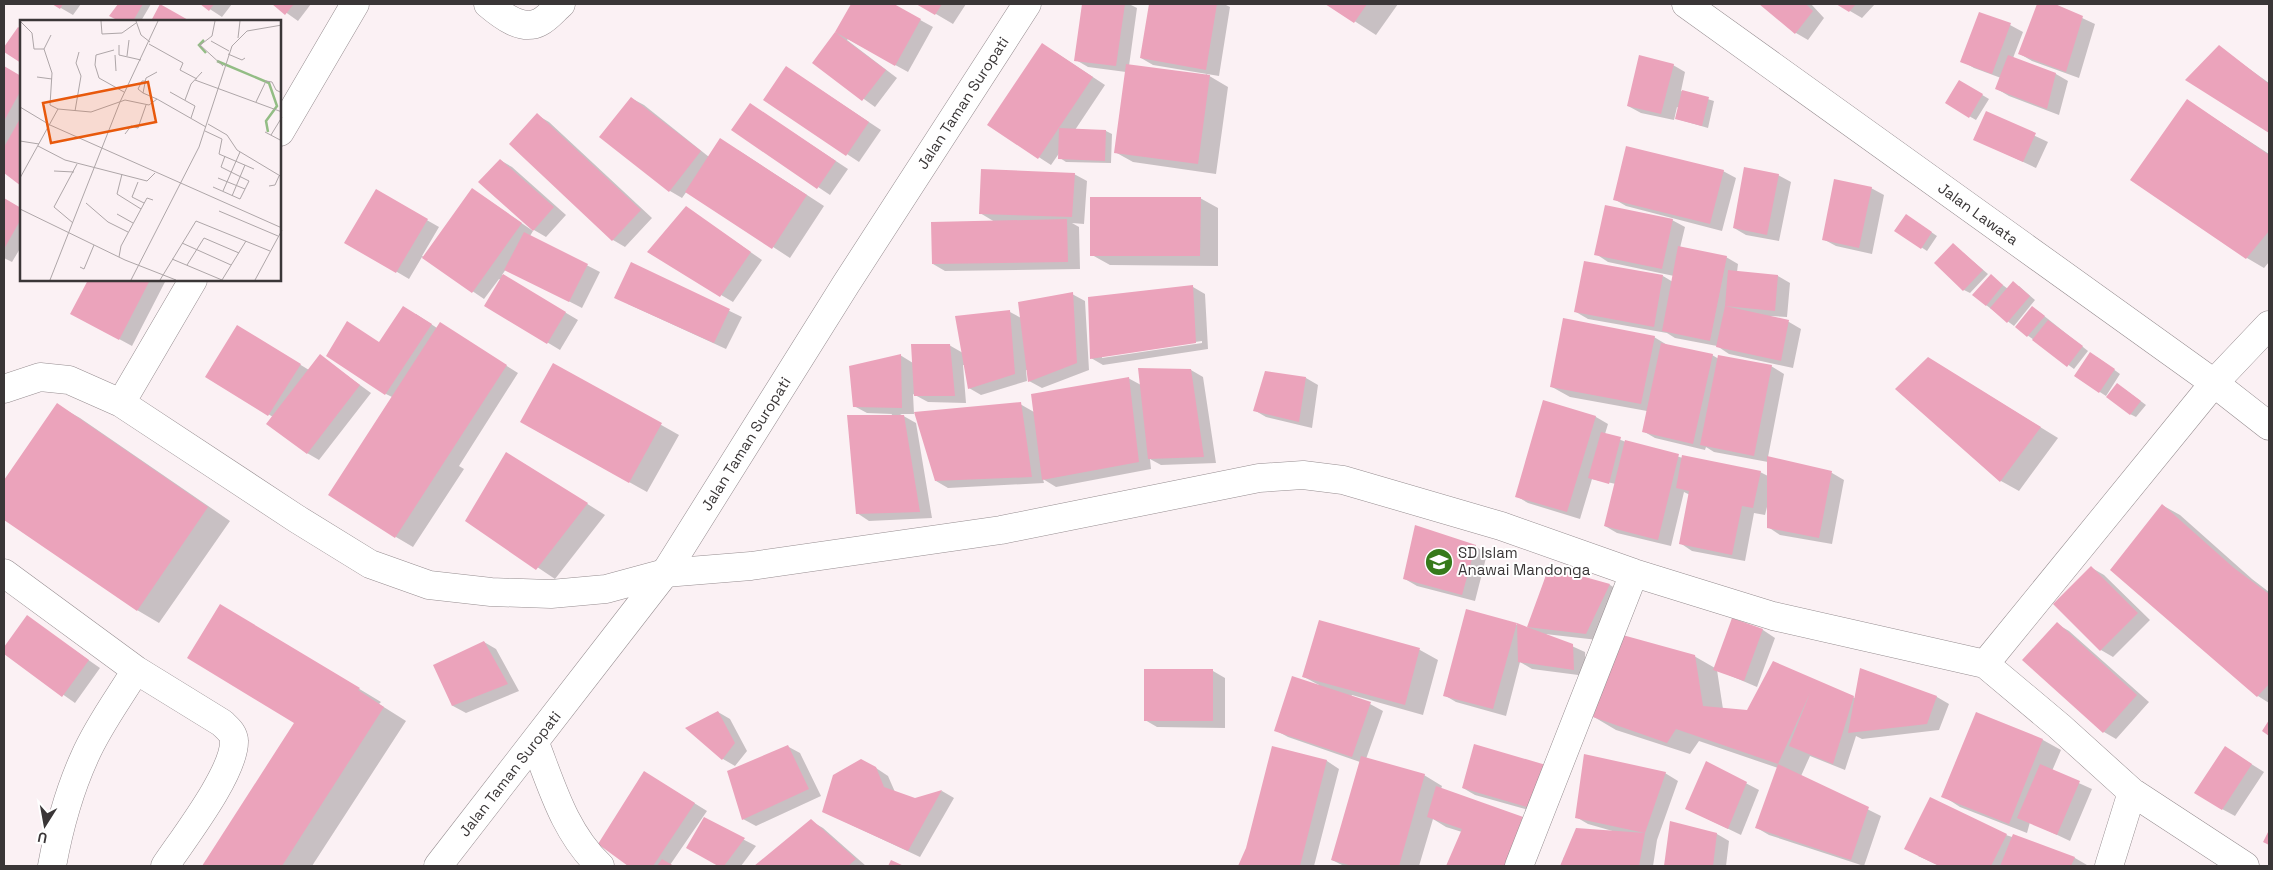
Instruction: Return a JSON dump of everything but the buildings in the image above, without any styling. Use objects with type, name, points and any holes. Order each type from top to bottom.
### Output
[{"type":"street","points":[[281,130],[355,4]]},
{"type":"street","points":[[488,4],[512,20],[528,25],[541,22],[561,4]]},
{"type":"street","name":"Jalan Taman Suropati","points":[[438,866],[535,743],[664,573],[1026,4]]},
{"type":"street","name":"Jalan Lawata","points":[[1686,4],[2214,383],[2269,426]]},
{"type":"street","points":[[121,402],[192,281]]},
{"type":"street","points":[[1985,664],[2214,383],[2269,325]]},
{"type":"street","points":[[4,388],[40,377],[68,380],[121,402],[297,519],[370,564],[429,585],[492,592],[551,594],[606,589],[664,573],[751,566],[897,546],[1001,530],[1259,478],[1303,475],[1343,480],[1492,523],[1634,573],[1773,616],[1985,664],[2059,726],[2132,792],[2244,866]]},
{"type":"street","points":[[4,573],[136,670],[222,723],[233,734],[234,742],[226,774],[165,866]]},
{"type":"street","points":[[1519,866],[1634,573]]},
{"type":"street","points":[[52,866],[62,819],[86,755],[136,670]]},
{"type":"street","points":[[535,743],[567,824],[586,853],[600,866]]},
{"type":"street","points":[[2109,866],[2132,792]]},
{"type":"place","name":"SD Islam Anawai Mandonga","points":[[1439,562]]}]
